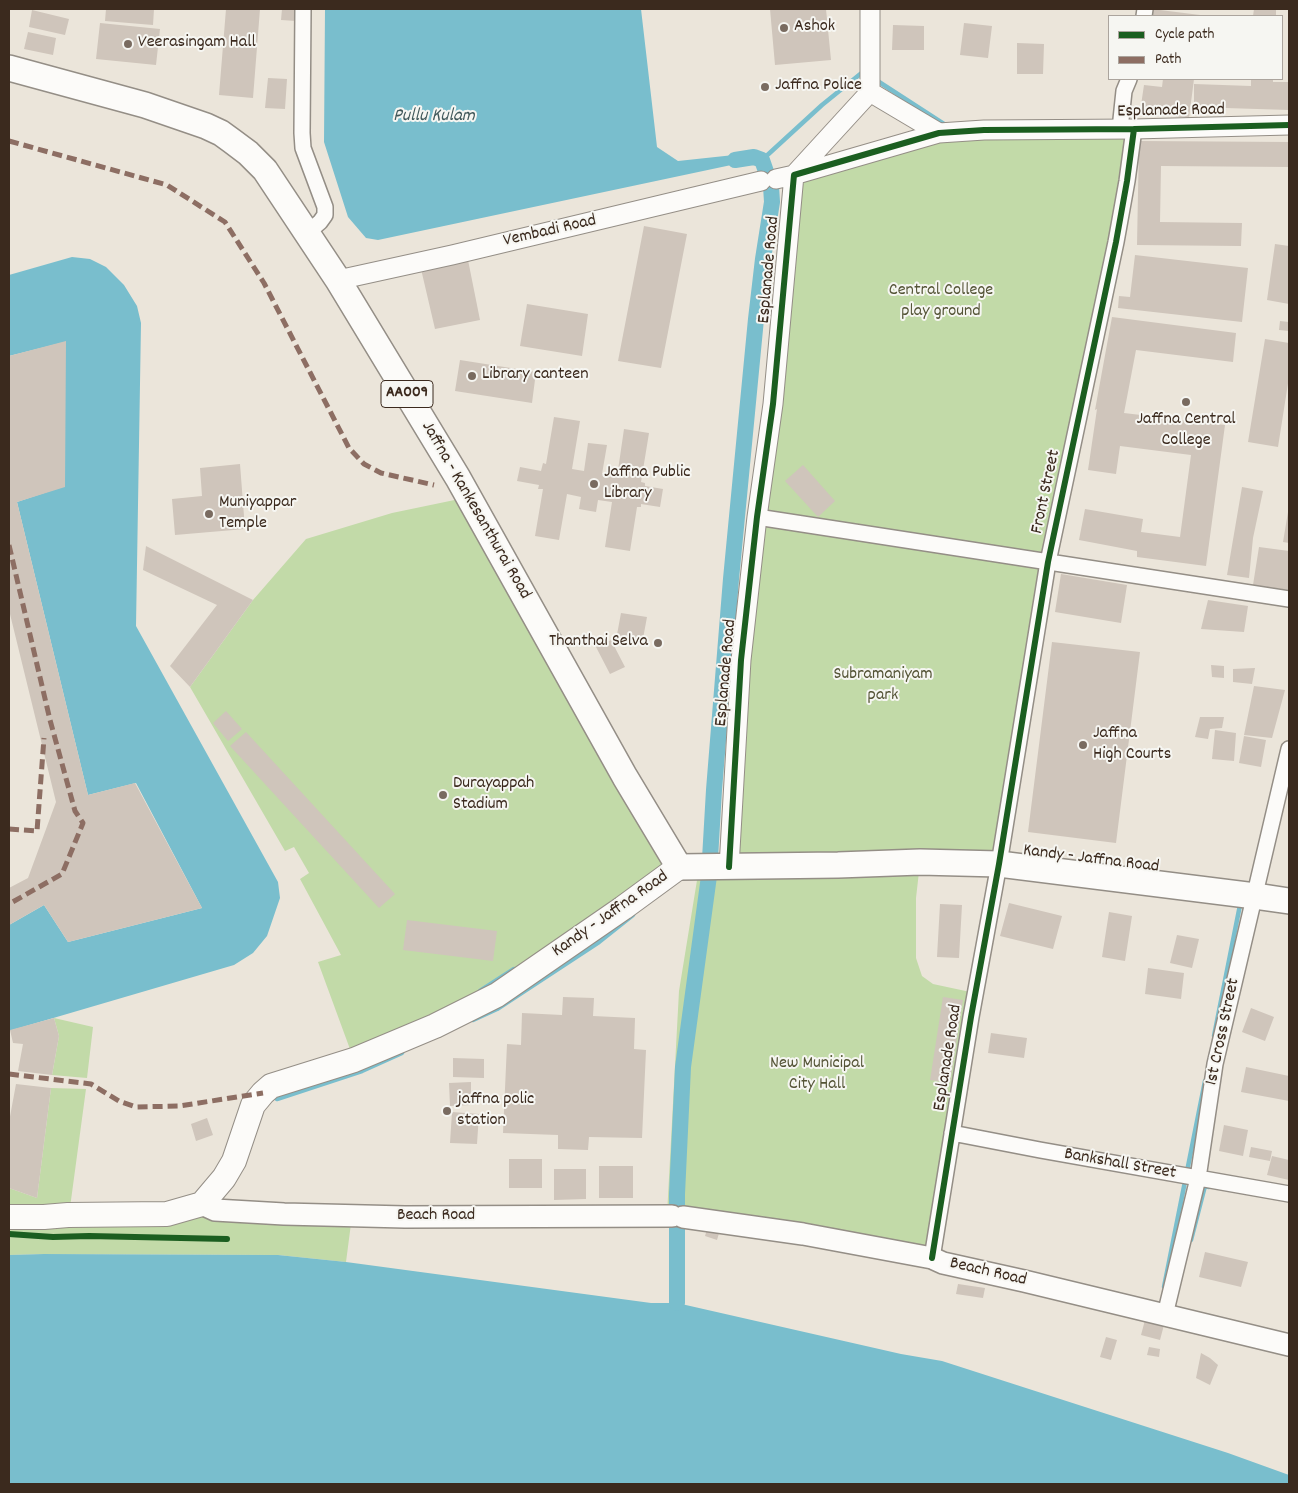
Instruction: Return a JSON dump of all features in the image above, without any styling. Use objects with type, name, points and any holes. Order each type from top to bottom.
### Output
[{"type":"highway","name":"Jaffna - Kankesanthurai Road","points":[[9,68],[145,105],[198,123],[221,133],[248,153],[265,170],[338,280],[458,478],[625,778],[679,868]]},
{"type":"highway","name":"Kandy - Jaffna Road","points":[[679,868],[920,862],[999,864],[1289,901]]},
{"type":"main road","name":"Kandy - Jaffna Road","points":[[202,1204],[224,1178],[234,1161],[252,1105],[271,1086],[354,1060],[435,1026],[497,995],[679,868]]},
{"type":"main road","points":[[9,1218],[68,1215],[167,1214],[202,1204]]},
{"type":"main road","name":"Beach Road","points":[[202,1204],[215,1210],[284,1214],[404,1217],[678,1216],[804,1234],[932,1258],[943,1263],[1289,1345]]},
{"type":"street","points":[[303,9],[303,148],[325,207],[325,216],[307,233]]},
{"type":"street","points":[[777,178],[870,81],[870,9]]},
{"type":"street","name":"Front Street","points":[[999,864],[1048,562],[1116,242],[1127,129],[1124,91],[1129,80]]},
{"type":"street","points":[[870,81],[939,133]]},
{"type":"street","name":"Esplanade Road","points":[[729,867],[741,660],[757,517],[773,404],[777,178],[939,133],[993,130],[1289,125]]},
{"type":"street","name":"Vembadi Road","points":[[338,280],[777,178]]},
{"type":"street","points":[[757,517],[1289,599]]},
{"type":"street","name":"1st Cross Street","points":[[1166,1315],[1198,1178],[1215,1064],[1289,749]]},
{"type":"street","name":"Esplanade Road","points":[[932,1258],[974,1001],[999,864]]},
{"type":"street","name":"Bankshall Street","points":[[952,1133],[1289,1194]]},
{"type":"green space","points":[[1134,129],[999,864],[920,863],[916,898],[916,958],[922,976],[933,984],[975,993],[932,1258],[667,1215],[679,991],[699,868],[728,867],[794,175],[939,133]]},
{"type":"green space","name":"Durayappah Stadium","points":[[469,497],[679,867],[497,995],[354,1060],[318,962],[341,955],[300,879],[309,873],[294,847],[285,851],[190,687],[253,600],[306,539],[392,513]]},
{"type":"green space","points":[[54,1018],[93,1027],[87,1078],[52,1075],[59,1036]]},
{"type":"green space","points":[[51,1088],[86,1089],[69,1215],[352,1216],[346,1262],[278,1255],[9,1255],[9,1188],[37,1198]]},
{"type":"water","name":"Pullu Kulam","points":[[325,9],[641,9],[657,147],[678,161],[734,155],[736,164],[378,240],[366,238],[348,217],[324,142]]},
{"type":"water","points":[[72,257],[90,259],[106,267],[124,285],[137,306],[141,323],[136,626],[278,882],[280,898],[267,936],[253,953],[234,965],[9,1031],[9,925],[44,905],[68,942],[202,908],[136,783],[88,795],[17,502],[65,486],[65,342],[9,356],[9,275]]},
{"type":"water","points":[[9,1255],[278,1255],[346,1262],[651,1303],[677,1303],[901,1354],[942,1361],[1228,1453],[1289,1475],[1289,1484],[9,1484]]},
{"type":"building","points":[[106,9],[154,9],[153,25],[105,21]]},
{"type":"building","points":[[226,9],[260,9],[253,98],[219,95]]},
{"type":"building","points":[[282,9],[296,9],[296,21],[281,20]]},
{"type":"building","points":[[770,9],[826,9],[831,60],[775,65]]},
{"type":"building","points":[[1152,9],[1200,15],[1151,15]]},
{"type":"building","points":[[1254,9],[1276,9],[1276,15],[1253,15]]},
{"type":"building","points":[[32,10],[69,19],[65,35],[29,27]]},
{"type":"building","name":"Veerasingam Hall","points":[[100,23],[160,29],[156,65],[96,59]]},
{"type":"building","points":[[964,23],[992,26],[988,58],[960,55]]},
{"type":"building","points":[[893,25],[924,26],[924,50],[892,50]]},
{"type":"building","points":[[28,32],[56,38],[53,55],[24,49]]},
{"type":"building","points":[[1017,43],[1044,44],[1043,74],[1017,74]]},
{"type":"building","points":[[268,78],[287,79],[285,109],[265,108]]},
{"type":"building","points":[[1163,80],[1194,80],[1189,118],[1140,112],[1144,85],[1162,87]]},
{"type":"building","points":[[1251,80],[1289,82],[1289,110],[1194,107],[1194,84],[1251,86]]},
{"type":"building","points":[[1139,141],[1289,142],[1289,167],[1161,166],[1160,222],[1242,223],[1241,246],[1137,245]]},
{"type":"building","points":[[644,226],[687,234],[661,368],[618,361]]},
{"type":"building","points":[[1275,244],[1289,246],[1289,304],[1267,300]]},
{"type":"building","points":[[1135,255],[1248,268],[1242,322],[1118,308],[1119,296],[1130,297]]},
{"type":"building","points":[[468,260],[480,320],[435,329],[421,269]]},
{"type":"building","points":[[527,304],[588,314],[582,356],[520,346]]},
{"type":"building","points":[[1112,317],[1236,333],[1233,362],[1136,350],[1124,413],[1225,425],[1206,566],[1137,557],[1137,551],[1079,540],[1085,509],[1143,519],[1141,532],[1180,537],[1191,455],[1120,446],[1116,474],[1088,470],[1097,409],[1095,410]]},
{"type":"building","points":[[1280,321],[1289,322],[1289,331],[1279,330]]},
{"type":"building","points":[[1265,339],[1289,343],[1289,377],[1278,447],[1248,442]]},
{"type":"building","points":[[66,341],[65,487],[17,502],[88,795],[135,783],[202,908],[68,942],[44,905],[9,925],[9,888],[28,878],[56,802],[9,610],[9,356]]},
{"type":"building","points":[[460,360],[536,372],[532,403],[455,391]]},
{"type":"building","points":[[554,417],[580,421],[572,469],[584,471],[588,443],[607,445],[602,474],[617,477],[624,429],[649,433],[641,482],[645,483],[645,486],[663,489],[660,507],[641,504],[641,507],[637,507],[630,551],[605,547],[612,502],[598,500],[596,512],[579,509],[581,497],[567,494],[559,540],[535,536],[543,489],[538,489],[539,485],[517,481],[520,467],[541,471],[543,463],[546,464]]},
{"type":"building","name":"Muniyappar Temple","points":[[240,464],[245,529],[175,535],[172,499],[202,496],[200,468]]},
{"type":"building","points":[[803,465],[835,501],[818,517],[785,481]]},
{"type":"building","points":[[1242,487],[1263,491],[1253,538],[1249,578],[1227,575]]},
{"type":"building","points":[[1289,513],[1289,543],[1283,542]]},
{"type":"building","points":[[146,546],[253,600],[190,687],[170,666],[217,605],[143,570]]},
{"type":"building","points":[[1259,547],[1289,551],[1289,590],[1253,585]]},
{"type":"building","points":[[1061,574],[1127,585],[1121,623],[1055,612]]},
{"type":"building","points":[[1208,600],[1248,606],[1244,632],[1201,629]]},
{"type":"building","points":[[621,613],[647,617],[642,644],[616,640]]},
{"type":"building","points":[[611,640],[625,667],[610,674],[596,647]]},
{"type":"building","name":"Jaffna High Courts","points":[[1052,642],[1140,652],[1116,843],[1028,832]]},
{"type":"building","points":[[1211,665],[1224,666],[1224,678],[1212,677]]},
{"type":"building","points":[[1255,668],[1252,684],[1233,682],[1233,669]]},
{"type":"building","points":[[1254,686],[1285,690],[1272,738],[1244,735]]},
{"type":"building","points":[[226,711],[242,729],[228,741],[213,723]]},
{"type":"building","points":[[1200,717],[1224,717],[1222,728],[1210,729],[1208,739],[1195,737]]},
{"type":"building","points":[[1215,730],[1236,733],[1234,761],[1212,759]]},
{"type":"building","points":[[246,732],[395,894],[379,908],[230,746]]},
{"type":"building","points":[[1244,736],[1266,740],[1261,767],[1239,763]]},
{"type":"building","points":[[1009,903],[1062,916],[1053,949],[1000,936]]},
{"type":"building","points":[[940,904],[962,905],[959,958],[937,957]]},
{"type":"building","points":[[1109,912],[1132,916],[1125,961],[1102,957]]},
{"type":"building","points":[[407,920],[497,931],[493,961],[403,950]]},
{"type":"building","points":[[1177,935],[1199,939],[1192,968],[1170,963]]},
{"type":"building","points":[[1148,968],[1184,973],[1181,999],[1145,994]]},
{"type":"building","points":[[563,997],[594,998],[593,1016],[635,1018],[634,1049],[646,1050],[642,1138],[589,1137],[588,1150],[558,1149],[558,1135],[503,1133],[507,1044],[521,1045],[522,1013],[562,1015]]},
{"type":"building","points":[[943,997],[963,1000],[950,1083],[930,1080]]},
{"type":"building","points":[[1251,1008],[1274,1017],[1265,1041],[1242,1032]]},
{"type":"building","points":[[54,1018],[59,1036],[52,1075],[18,1071],[23,1044],[13,1043],[10,1030]]},
{"type":"building","points":[[991,1033],[1027,1038],[1024,1058],[988,1053]]},
{"type":"building","points":[[453,1058],[484,1059],[484,1078],[453,1077]]},
{"type":"building","points":[[1246,1067],[1289,1076],[1289,1101],[1241,1092]]},
{"type":"building","points":[[471,1082],[471,1105],[450,1106],[449,1083]]},
{"type":"building","points":[[16,1084],[51,1088],[37,1198],[9,1188],[9,1122]]},
{"type":"building","points":[[452,1112],[479,1114],[477,1144],[450,1143]]},
{"type":"building","points":[[207,1118],[213,1135],[196,1141],[191,1124]]},
{"type":"building","points":[[1224,1125],[1248,1130],[1243,1156],[1219,1151]]},
{"type":"building","points":[[1251,1147],[1272,1151],[1270,1161],[1249,1157]]},
{"type":"building","points":[[1272,1156],[1289,1160],[1289,1180],[1267,1175]]},
{"type":"building","points":[[509,1159],[542,1159],[542,1188],[509,1188]]},
{"type":"building","points":[[599,1166],[633,1166],[633,1198],[599,1198]]},
{"type":"building","points":[[554,1169],[586,1169],[586,1199],[554,1200]]},
{"type":"building","points":[[708,1226],[720,1230],[717,1240],[705,1236]]},
{"type":"building","points":[[1205,1252],[1248,1262],[1241,1287],[1199,1277]]},
{"type":"building","points":[[958,1284],[985,1288],[983,1298],[956,1294]]},
{"type":"building","points":[[1145,1320],[1164,1325],[1160,1340],[1141,1335]]},
{"type":"building","points":[[1106,1337],[1117,1340],[1111,1360],[1100,1357]]},
{"type":"building","points":[[1149,1347],[1160,1349],[1159,1357],[1147,1355]]},
{"type":"building","points":[[1201,1353],[1218,1365],[1210,1385],[1196,1378]]},
{"type":"waterway","points":[[762,160],[822,105],[864,71]]},
{"type":"waterway","points":[[876,80],[947,126]]},
{"type":"waterway","points":[[677,1303],[677,1194],[683,1067],[709,876],[731,579],[756,319],[772,202],[771,186],[762,160],[754,157],[735,160]]},
{"type":"waterway","points":[[1214,1036],[1240,905],[1237,905]]},
{"type":"waterway","points":[[473,1020],[497,1009],[599,942],[633,915]]},
{"type":"waterway","points":[[480,991],[514,969]]},
{"type":"waterway","points":[[277,1099],[362,1071],[402,1053]]},
{"type":"waterway","points":[[1164,1287],[1205,1081]]},
{"type":"waterway","points":[[1191,1240],[1205,1186],[1209,1187]]},
{"type":"marked path","points":[[9,141],[167,185],[225,222],[264,283],[349,448],[364,464],[381,473],[434,485]]},
{"type":"marked path","points":[[9,545],[50,720],[75,811],[83,823],[62,874],[9,904]]},
{"type":"marked path","points":[[9,829],[37,831],[44,738]]},
{"type":"marked path","points":[[9,1074],[91,1084],[119,1101],[136,1107],[179,1106],[263,1093]]},
{"type":"cycle path","points":[[729,867],[741,660],[757,517],[773,404],[794,175],[939,133],[984,130],[1289,125]]},
{"type":"cycle path","points":[[932,1258],[1048,562],[1116,242],[1134,129]]},
{"type":"cycle path","points":[[9,1234],[53,1237],[227,1239]]},
{"type":"place","name":"Ashok","points":[[784,28]]},
{"type":"place","name":"Veerasingam Hall","points":[[128,44]]},
{"type":"place","name":"Jaffna Police","points":[[765,87]]},
{"type":"place","name":"Library canteen","points":[[472,376]]},
{"type":"place","name":"Jaffna Central College","points":[[1186,402]]},
{"type":"place","name":"Jaffna Public Library","points":[[594,484]]},
{"type":"place","name":"Muniyappar Temple","points":[[209,514]]},
{"type":"place","name":"Thanthai Selva","points":[[658,643]]},
{"type":"place","name":"Jaffna High Courts","points":[[1083,745]]},
{"type":"place","name":"Durayappah Stadium","points":[[443,795]]},
{"type":"place","name":"jaffna polic station","points":[[447,1111]]},
{"type":"park label","name":"Central College play ground","points":[[941,302]]},
{"type":"park label","name":"Subramaniyam park","points":[[883,686]]},
{"type":"park label","name":"New Municipal City Hall","points":[[817,1075]]}]
